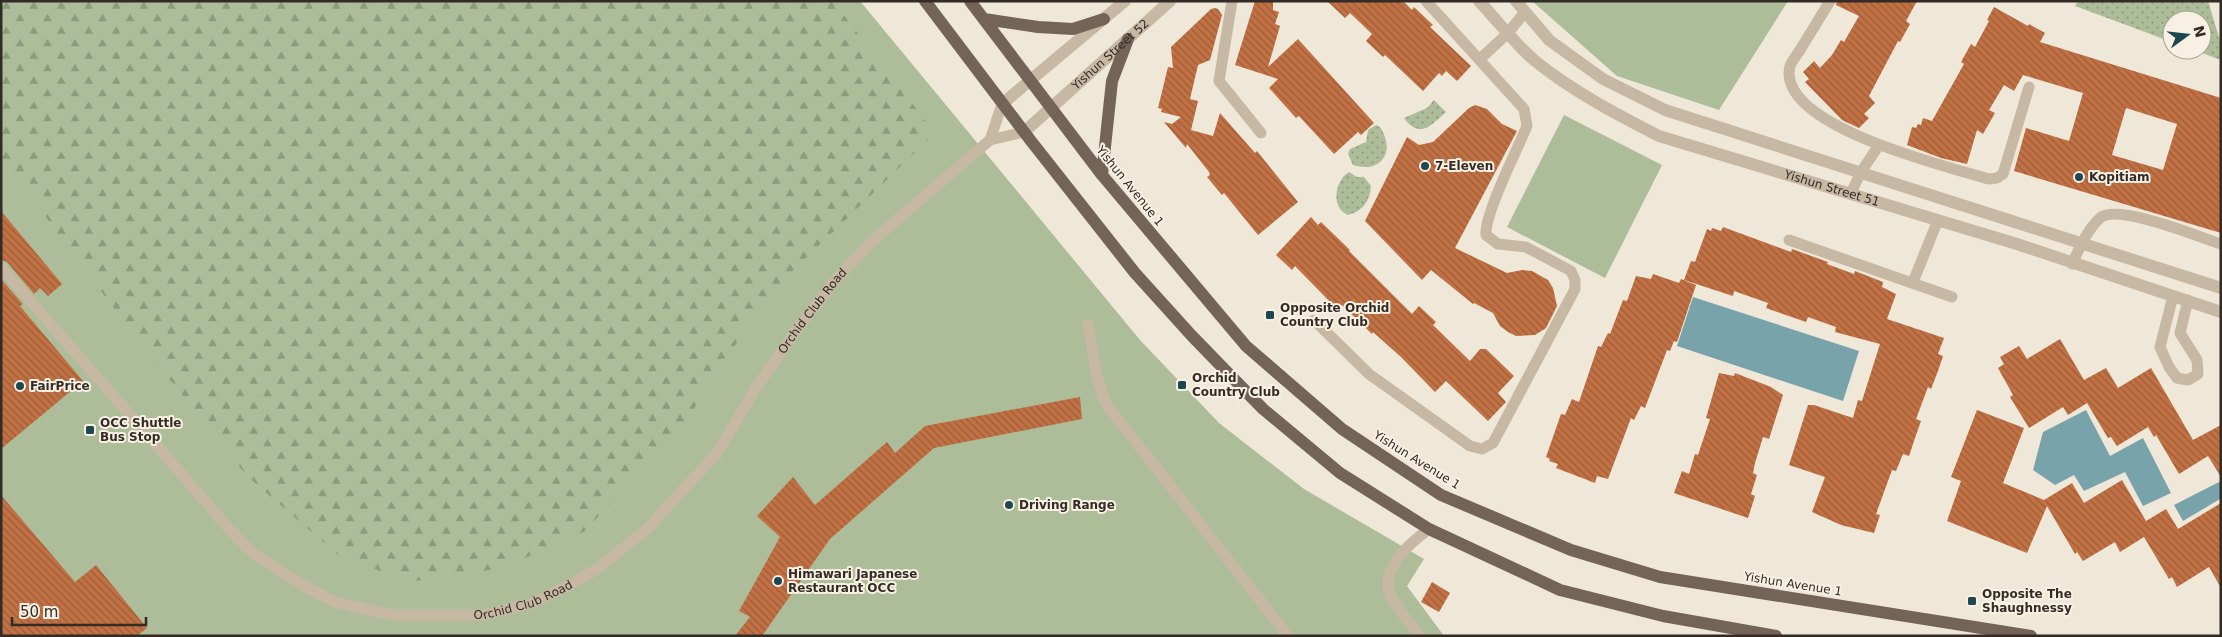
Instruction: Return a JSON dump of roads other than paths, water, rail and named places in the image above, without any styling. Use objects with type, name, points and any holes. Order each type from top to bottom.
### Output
[{"type":"main road","points":[[925,1],[1002,104],[1135,273],[1192,336],[1263,409],[1340,473],[1429,529],[1560,590],[1663,616],[1776,636]]},
{"type":"main road","name":"Yishun Avenue 1","points":[[970,1],[1102,175],[1246,346],[1342,429],[1441,495],[1571,550],[1660,577],[2031,636]]},
{"type":"main road","points":[[984,19],[1038,27],[1073,29],[1104,20]]},
{"type":"main road","points":[[1102,175],[1112,81],[1128,39]]},
{"type":"street","points":[[1002,104],[1125,1]]},
{"type":"street","name":"Yishun Street 52","points":[[1051,109],[1170,1]]},
{"type":"street","name":"Yishun Street 51","points":[[1479,1],[1533,59],[1564,83],[1659,136],[1938,220],[2221,312]]},
{"type":"street","name":"Yishun Street 51","points":[[1516,1],[1549,40],[1603,79],[1665,110],[2221,288]]},
{"type":"street","name":"Orchid Club Road","points":[[1024,132],[1051,109]]},
{"type":"street","points":[[1938,220],[1946,200]]},
{"type":"lane","points":[[1232,1],[1219,81],[1261,133]]},
{"type":"lane","points":[[1314,320],[1369,374],[1470,446],[1482,449],[1493,443],[1575,289],[1575,280],[1571,271],[1526,247],[1498,244],[1486,235],[1490,212],[1528,126],[1528,119],[1524,109],[1426,1]]},
{"type":"lane","points":[[1830,1],[1790,66],[1792,88],[1798,97],[1828,122],[1879,145],[1989,179],[1997,178],[2002,174],[2029,87]]},
{"type":"lane","points":[[1480,59],[1508,32],[1525,12]]},
{"type":"lane","points":[[990,140],[1002,104]]},
{"type":"lane","name":"Orchid Club Road","points":[[1,267],[214,512],[254,554],[304,586],[337,603],[393,615],[485,615],[532,603],[566,587],[597,569],[647,529],[717,453],[756,388],[798,328],[838,277],[871,242],[990,140],[1024,132]]},
{"type":"lane","points":[[1851,193],[1861,172],[1879,145]]},
{"type":"lane","points":[[2072,264],[2082,243],[2101,217],[2112,213],[2124,214],[2221,244]]},
{"type":"lane","points":[[1913,282],[1938,220]]},
{"type":"lane","points":[[1789,240],[1952,297]]},
{"type":"lane","points":[[2173,296],[2160,347],[2169,367],[2177,378],[2188,380],[2198,374],[2197,360],[2180,333],[2188,300]]},
{"type":"lane","points":[[1088,324],[1098,377],[1106,404],[1288,636]]},
{"type":"lane","points":[[1420,636],[1394,602],[1388,588],[1391,572],[1399,556],[1412,541],[1429,529]]},
{"type":"water","points":[[1693,297],[1859,351],[1843,401],[1677,346]]},
{"type":"water","points":[[2086,410],[2110,456],[2143,438],[2171,493],[2143,506],[2125,472],[2084,491],[2074,475],[2055,485],[2033,470],[2043,432]]},
{"type":"water","points":[[2221,481],[2221,501],[2220,499],[2183,521],[2174,505]]},
{"type":"place","name":"7-Eleven","points":[[1425,166]]},
{"type":"place","name":"Kopitiam","points":[[2079,177]]},
{"type":"place","name":"Opposite Orchid Country Club","points":[[1270,315]]},
{"type":"place","name":"Orchid Country Club","points":[[1182,385]]},
{"type":"place","name":"FairPrice","points":[[20,386]]},
{"type":"place","name":"OCC Shuttle Bus Stop","points":[[90,430]]},
{"type":"place","name":"Driving Range","points":[[1009,505]]},
{"type":"place","name":"Himawari Japanese Restaurant OCC","points":[[778,581]]},
{"type":"place","name":"Opposite The Shaughnessy","points":[[1972,601]]}]
